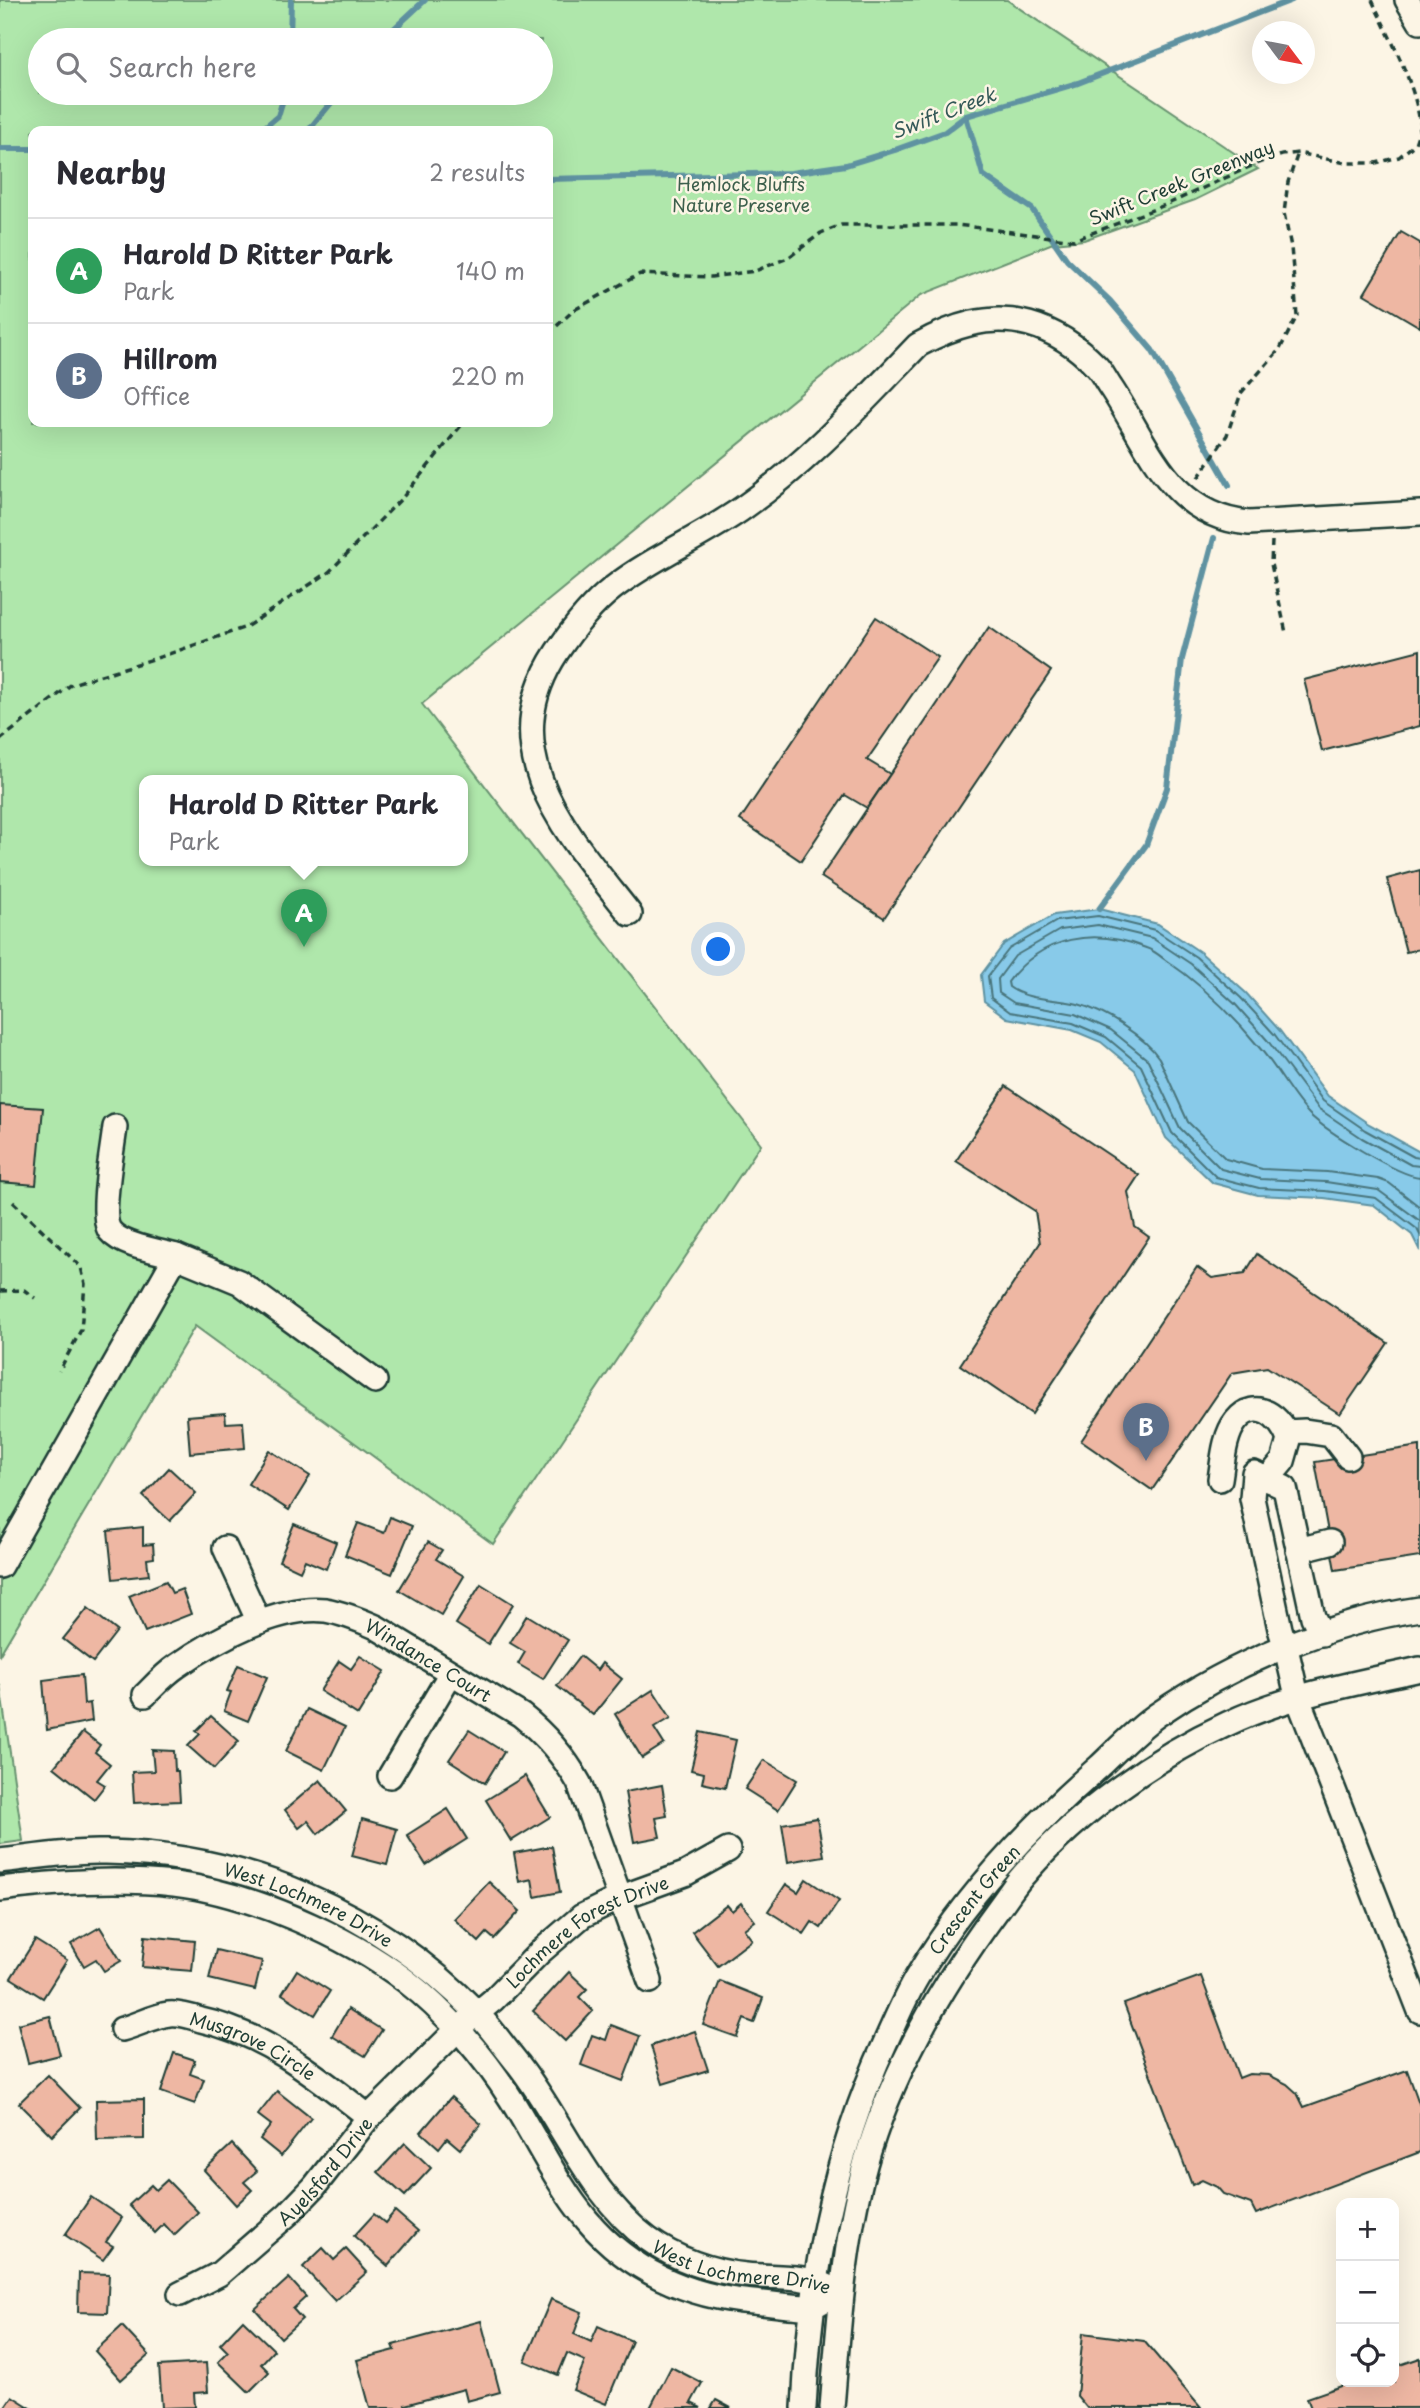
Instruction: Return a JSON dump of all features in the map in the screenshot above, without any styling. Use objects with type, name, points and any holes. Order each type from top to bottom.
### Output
[{"type":"street","points":[[1407,0],[1420,22]]},
{"type":"street","points":[[630,914],[560,821],[543,790],[534,766],[531,719],[537,692],[548,665],[569,634],[612,589],[640,569],[722,522],[798,467],[918,345],[941,332],[979,320],[1016,321],[1042,328],[1074,346],[1097,367],[1123,406],[1151,457],[1173,488],[1203,510],[1224,519],[1249,523],[1420,513]]},
{"type":"street","points":[[115,1127],[104,1217],[110,1231],[128,1243],[176,1256],[239,1282],[375,1381]]},
{"type":"street","points":[[0,1566],[176,1256]]},
{"type":"street","points":[[1220,1479],[1224,1450],[1236,1421],[1251,1411],[1265,1411],[1278,1418],[1289,1440],[1283,1461],[1267,1480]]},
{"type":"street","points":[[1286,1432],[1305,1431],[1331,1435],[1348,1457]]},
{"type":"street","points":[[1322,1634],[1313,1617],[1284,1488],[1254,1473],[1252,1498],[1297,1696],[1420,2011]]},
{"type":"street","points":[[1298,1550],[1330,1542]]},
{"type":"street","points":[[225,1548],[259,1622]]},
{"type":"street","name":"Crescent Green","points":[[804,2408],[815,2280],[823,2232],[845,2146],[866,2084],[917,1977],[966,1905],[1046,1816],[1154,1717],[1241,1666],[1322,1634],[1375,1618],[1420,1609]]},
{"type":"street","name":"Windance Court","points":[[145,1695],[175,1668],[201,1651],[259,1622],[299,1611],[323,1610],[376,1627],[521,1715],[546,1737],[567,1762],[579,1783],[650,1981]]},
{"type":"street","name":"Crescent Green","points":[[832,2408],[842,2293],[854,2217],[869,2152],[895,2083],[923,2026],[969,1949],[1027,1871],[1087,1813],[1157,1762],[1226,1724],[1297,1696],[1420,1669]]},
{"type":"street","points":[[390,1776],[452,1673]]},
{"type":"street","name":"Lochmere Forest Drive","points":[[458,2029],[582,1916],[619,1898],[685,1874],[728,1850]]},
{"type":"street","name":"West Lochmere Drive","points":[[0,1861],[69,1853],[147,1854],[244,1873],[313,1898],[368,1926],[431,1970],[477,2013],[542,2097],[609,2202],[630,2225],[676,2256],[709,2268],[743,2275],[815,2280],[842,2293]]},
{"type":"street","name":"West Lochmere Drive","points":[[0,1889],[71,1881],[176,1885],[249,1902],[301,1920],[385,1965],[408,1982],[458,2029],[509,2096],[586,2219],[624,2255],[668,2283],[701,2294],[740,2301],[811,2307],[842,2293]]},
{"type":"street","name":"Musgrove Circle","points":[[122,2029],[169,2014],[210,2022],[251,2037],[280,2052],[311,2071],[369,2117]]},
{"type":"street","name":"Ayelsford Drive","points":[[180,2294],[219,2274],[288,2214],[314,2187],[369,2117],[458,2029]]},
{"type":"path","points":[[1372,0],[1410,84],[1418,106],[1420,123]]},
{"type":"path","name":"Swift Creek Greenway","points":[[553,329],[574,310],[640,274],[711,277],[755,271],[788,258],[821,233],[841,225],[957,225],[1074,240],[1170,203],[1258,163],[1298,153],[1346,163],[1376,163],[1399,157],[1415,144],[1420,128]]},
{"type":"path","points":[[1193,487],[1209,458],[1227,435],[1241,393],[1280,349],[1297,316],[1291,247],[1284,213],[1289,182],[1298,153]]},
{"type":"path","points":[[0,740],[72,684],[246,627],[329,572],[403,497],[460,427]]},
{"type":"path","points":[[1272,538],[1271,564],[1286,633]]},
{"type":"path","points":[[13,1202],[81,1267],[85,1284],[81,1330],[59,1371]]},
{"type":"path","points":[[0,1291],[24,1290],[35,1298]]},
{"type":"green space","name":"Hemlock Bluffs Nature Preserve","points":[[0,0],[1007,0],[1258,169],[1195,200],[1084,240],[1053,243],[921,295],[422,704],[761,1144],[493,1544],[195,1326],[0,1654]]},
{"type":"green space","points":[[0,1685],[23,1841],[0,1844]]},
{"type":"water","points":[[1099,909],[1158,924],[1200,952],[1246,993],[1280,1031],[1328,1096],[1369,1124],[1420,1152],[1420,1251],[1412,1235],[1374,1205],[1324,1198],[1258,1195],[1213,1183],[1166,1138],[1135,1070],[1101,1042],[1072,1030],[1007,1018],[984,1001],[981,975],[1004,944],[1054,915]]},
{"type":"building","points":[[1401,232],[1420,243],[1420,327],[1364,294]]},
{"type":"building","points":[[876,617],[938,657],[867,760],[890,774],[867,808],[845,795],[801,861],[740,820]]},
{"type":"building","points":[[989,627],[1051,671],[884,918],[821,877]]},
{"type":"building","points":[[1420,650],[1420,726],[1322,751],[1304,680]]},
{"type":"building","points":[[1420,870],[1420,949],[1406,952],[1387,879]]},
{"type":"building","points":[[1006,1086],[1139,1175],[1128,1192],[1135,1227],[1149,1237],[1032,1414],[960,1365],[1040,1243],[1035,1211],[956,1161]]},
{"type":"building","points":[[0,1105],[43,1108],[36,1185],[0,1182]]},
{"type":"building","points":[[1257,1254],[1388,1343],[1340,1414],[1267,1367],[1232,1373],[1152,1490],[1081,1441],[1197,1267],[1212,1278],[1245,1273]]},
{"type":"building","points":[[225,1413],[226,1423],[243,1422],[245,1448],[190,1453],[187,1416]]},
{"type":"building","points":[[1420,1446],[1420,1557],[1335,1570],[1315,1462]]},
{"type":"building","points":[[269,1450],[310,1476],[289,1510],[248,1484]]},
{"type":"building","points":[[169,1468],[196,1493],[170,1521],[143,1496]]},
{"type":"building","points":[[390,1517],[412,1526],[392,1574],[345,1555],[358,1523],[384,1533]]},
{"type":"building","points":[[294,1524],[336,1542],[326,1569],[305,1560],[300,1571],[279,1561]]},
{"type":"building","points":[[143,1527],[143,1545],[153,1544],[154,1558],[147,1559],[149,1575],[113,1579],[108,1531]]},
{"type":"building","points":[[428,1542],[442,1550],[436,1559],[464,1576],[441,1615],[399,1590]]},
{"type":"building","points":[[166,1581],[172,1593],[182,1589],[191,1614],[145,1632],[129,1596]]},
{"type":"building","points":[[481,1584],[513,1604],[488,1644],[456,1624]]},
{"type":"building","points":[[88,1608],[117,1631],[93,1662],[63,1639]]},
{"type":"building","points":[[527,1615],[568,1640],[543,1679],[518,1664],[525,1652],[510,1643]]},
{"type":"building","points":[[360,1656],[385,1671],[358,1715],[320,1691],[339,1661],[351,1669]]},
{"type":"building","points":[[580,1656],[597,1670],[602,1663],[622,1679],[593,1715],[557,1686]]},
{"type":"building","points":[[238,1665],[267,1677],[248,1721],[224,1711],[231,1692],[227,1691]]},
{"type":"building","points":[[82,1675],[84,1704],[90,1703],[92,1721],[47,1730],[43,1680]]},
{"type":"building","points":[[653,1690],[671,1718],[654,1728],[664,1744],[642,1758],[615,1714]]},
{"type":"building","points":[[307,1709],[345,1727],[324,1770],[286,1751]]},
{"type":"building","points":[[211,1716],[239,1741],[214,1769],[188,1746],[200,1734],[196,1731]]},
{"type":"building","points":[[469,1730],[504,1752],[485,1783],[449,1760]]},
{"type":"building","points":[[83,1732],[100,1745],[95,1752],[110,1764],[97,1780],[105,1785],[94,1799],[54,1767]]},
{"type":"building","points":[[700,1732],[736,1740],[725,1788],[702,1783],[704,1773],[691,1770]]},
{"type":"building","points":[[152,1750],[174,1751],[180,1801],[134,1803],[132,1772],[154,1771]]},
{"type":"building","points":[[764,1760],[797,1780],[778,1810],[745,1789]]},
{"type":"building","points":[[525,1776],[550,1817],[511,1841],[486,1800]]},
{"type":"building","points":[[320,1780],[346,1811],[318,1834],[308,1821],[299,1828],[285,1810]]},
{"type":"building","points":[[662,1785],[667,1816],[656,1818],[660,1837],[634,1842],[625,1792]]},
{"type":"building","points":[[448,1809],[467,1839],[426,1865],[407,1835]]},
{"type":"building","points":[[817,1818],[824,1856],[788,1862],[782,1824]]},
{"type":"building","points":[[362,1819],[397,1829],[387,1865],[352,1856]]},
{"type":"building","points":[[552,1846],[560,1892],[535,1897],[532,1879],[519,1882],[514,1853]]},
{"type":"building","points":[[806,1879],[839,1901],[821,1928],[812,1922],[804,1934],[768,1911],[786,1884],[798,1892]]},
{"type":"building","points":[[489,1882],[520,1911],[494,1939],[487,1933],[479,1942],[454,1919]]},
{"type":"building","points":[[741,1903],[755,1921],[744,1929],[752,1940],[718,1966],[692,1932],[727,1905],[732,1911]]},
{"type":"building","points":[[100,1927],[121,1961],[104,1971],[96,1959],[84,1966],[71,1944]]},
{"type":"building","points":[[145,1936],[195,1941],[192,1971],[142,1967]]},
{"type":"building","points":[[35,1940],[67,1960],[43,1998],[11,1978]]},
{"type":"building","points":[[216,1950],[262,1961],[255,1990],[209,1979]]},
{"type":"building","points":[[297,1970],[330,1991],[315,2015],[282,1994]]},
{"type":"building","points":[[569,1972],[587,1989],[579,1997],[593,2011],[565,2041],[533,2011]]},
{"type":"building","points":[[1201,1976],[1239,2078],[1249,2074],[1269,2075],[1287,2084],[1297,2093],[1304,2107],[1407,2070],[1420,2106],[1420,2152],[1256,2214],[1251,2204],[1223,2194],[1217,2187],[1202,2180],[1192,2185],[1124,2004]]},
{"type":"building","points":[[720,1981],[763,1998],[754,2023],[744,2019],[737,2037],[703,2025]]},
{"type":"building","points":[[348,2009],[382,2030],[365,2056],[332,2036]]},
{"type":"building","points":[[50,2016],[60,2055],[28,2063],[18,2024]]},
{"type":"building","points":[[611,2025],[640,2036],[623,2081],[581,2065],[592,2035],[606,2040]]},
{"type":"building","points":[[695,2031],[708,2070],[663,2084],[651,2046]]},
{"type":"building","points":[[174,2053],[195,2060],[190,2074],[204,2079],[195,2104],[161,2092]]},
{"type":"building","points":[[48,2075],[80,2108],[52,2136],[19,2103]]},
{"type":"building","points":[[277,2091],[311,2118],[281,2156],[260,2139],[271,2125],[258,2115]]},
{"type":"building","points":[[451,2097],[481,2124],[460,2149],[447,2138],[439,2148],[421,2132]]},
{"type":"building","points":[[144,2099],[144,2139],[97,2140],[96,2100]]},
{"type":"building","points":[[405,2143],[431,2168],[405,2196],[378,2172]]},
{"type":"building","points":[[232,2144],[257,2171],[244,2182],[252,2190],[236,2205],[204,2170]]},
{"type":"building","points":[[167,2180],[198,2212],[174,2235],[164,2224],[155,2233],[129,2205],[151,2185],[156,2190]]},
{"type":"building","points":[[91,2197],[122,2218],[106,2242],[113,2246],[103,2260],[65,2235]]},
{"type":"building","points":[[395,2211],[418,2231],[388,2266],[354,2236],[374,2214],[385,2223]]},
{"type":"building","points":[[323,2248],[334,2260],[346,2249],[367,2272],[335,2301],[303,2267]]},
{"type":"building","points":[[79,2273],[109,2274],[107,2313],[78,2312]]},
{"type":"building","points":[[289,2278],[306,2297],[293,2309],[302,2319],[281,2338],[255,2309]]},
{"type":"building","points":[[551,2299],[582,2312],[574,2334],[591,2342],[598,2326],[632,2341],[606,2404],[573,2390],[585,2361],[567,2353],[558,2375],[525,2361]]},
{"type":"building","points":[[243,2320],[274,2350],[261,2364],[269,2372],[249,2392],[218,2362],[228,2352],[220,2344]]},
{"type":"building","points":[[481,2321],[500,2392],[467,2401],[464,2389],[405,2405],[406,2408],[370,2408],[357,2360],[395,2350],[393,2345]]},
{"type":"building","points":[[122,2326],[149,2355],[121,2380],[95,2351]]},
{"type":"building","points":[[1083,2333],[1144,2341],[1201,2408],[1087,2408],[1077,2396]]},
{"type":"building","points":[[1420,2358],[1420,2408],[1311,2408],[1307,2398],[1339,2387],[1399,2387],[1399,2365]]},
{"type":"building","points":[[206,2363],[208,2392],[194,2393],[195,2407],[162,2408],[159,2366]]},
{"type":"building","points":[[671,2367],[702,2383],[691,2403],[701,2408],[650,2408]]},
{"type":"building","points":[[12,2396],[31,2408],[4,2408]]},
{"type":"building","points":[[716,2400],[731,2408],[711,2408]]},
{"type":"waterway","points":[[290,28],[291,0]]},
{"type":"waterway","points":[[395,28],[425,0]]},
{"type":"waterway","name":"Swift Creek","points":[[553,179],[791,173],[846,165],[945,132],[966,116],[1078,83],[1292,0]]},
{"type":"waterway","points":[[266,126],[278,116],[281,105]]},
{"type":"waterway","points":[[312,126],[329,105]]},
{"type":"waterway","points":[[966,116],[983,175],[1032,209],[1067,260],[1110,301],[1152,350],[1229,485]]},
{"type":"waterway","name":"Swift Creek","points":[[0,149],[28,149]]},
{"type":"waterway","points":[[1099,909],[1146,845],[1167,788],[1182,659],[1214,538]]},
{"type":"place","name":"Harold D Ritter Park","points":[[304,947]]},
{"type":"place","name":"Hillrom","points":[[1146,1461]]}]
